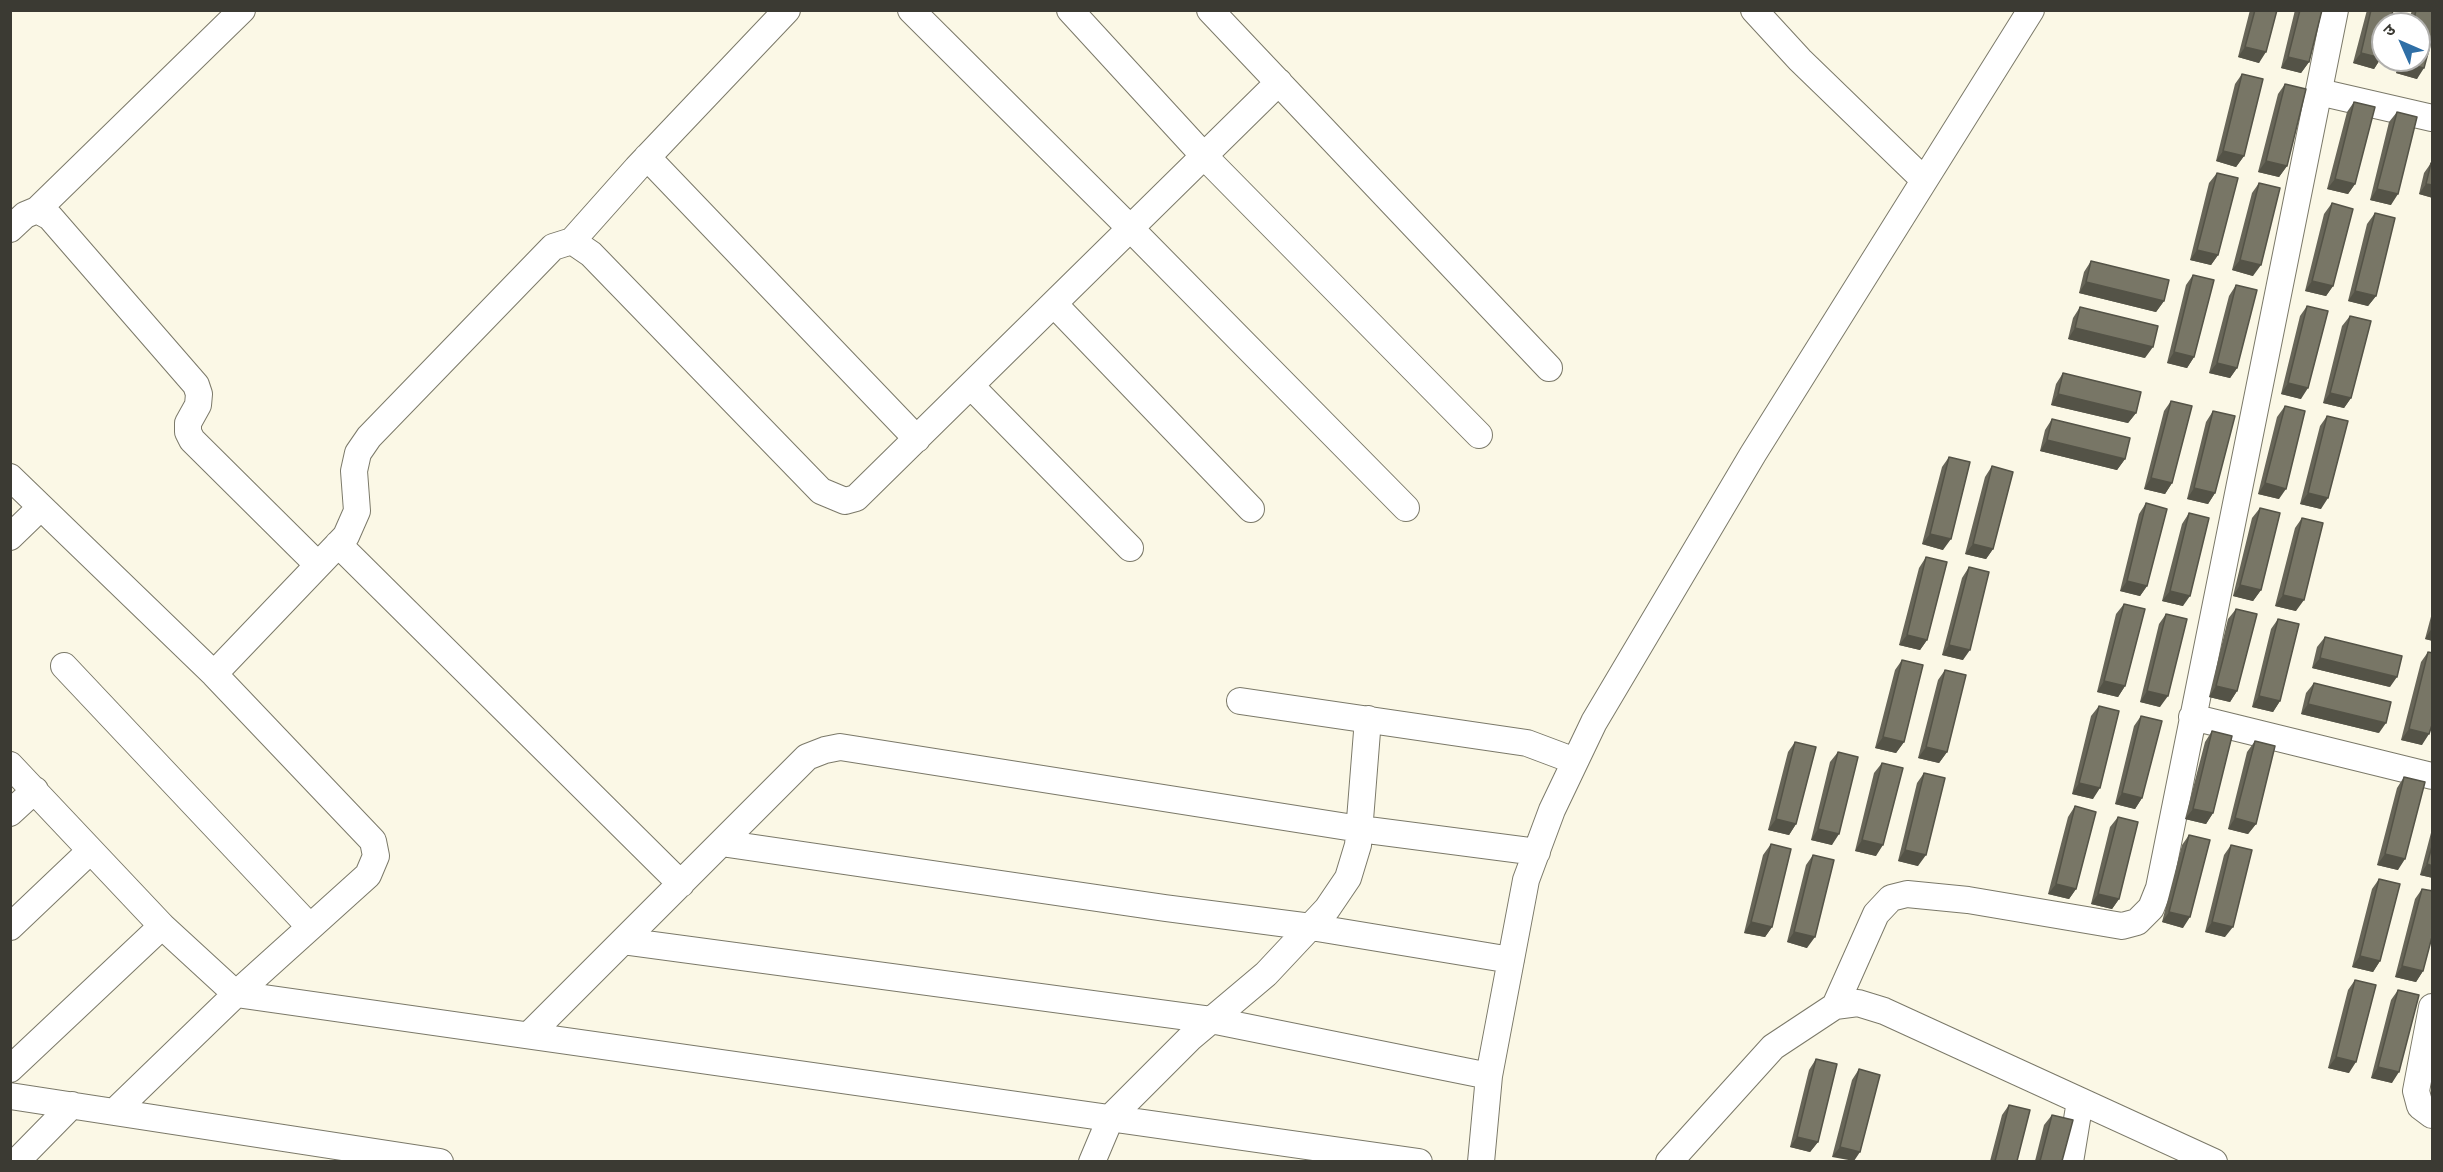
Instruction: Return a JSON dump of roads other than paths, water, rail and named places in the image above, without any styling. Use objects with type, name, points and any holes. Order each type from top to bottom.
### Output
[{"type":"street","points":[[10,229],[25,215],[37,210],[242,10]]},
{"type":"street","points":[[214,674],[345,536],[357,511],[354,471],[358,453],[369,437],[553,247],[572,241],[647,157],[787,10]]},
{"type":"street","points":[[911,10],[1406,508]]},
{"type":"street","points":[[1070,10],[1204,156],[1479,435]]},
{"type":"street","points":[[1210,10],[1549,368]]},
{"type":"street","points":[[1754,10],[1800,60],[1924,180]]},
{"type":"street","points":[[1481,1161],[1489,1076],[1526,880],[1575,761],[1594,722],[1753,454],[2031,10]]},
{"type":"street","points":[[1835,1006],[1876,914],[1891,898],[1907,894],[1958,899],[2122,926],[2137,922],[2151,908],[2159,888],[2335,10]]},
{"type":"street","points":[[572,241],[591,254],[821,491],[834,499],[844,501],[856,498],[1279,82]]},
{"type":"street","points":[[2319,92],[2433,118]]},
{"type":"street","points":[[647,157],[917,439]]},
{"type":"street","points":[[37,210],[50,217],[196,385],[199,394],[198,405],[188,423],[188,432],[192,440],[318,565]]},
{"type":"street","points":[[1054,304],[1251,509]]},
{"type":"street","points":[[971,386],[1130,548]]},
{"type":"street","points":[[10,477],[214,674],[373,841],[376,856],[368,875],[236,994],[115,1111]]},
{"type":"street","points":[[10,537],[41,507]]},
{"type":"street","points":[[338,544],[681,884]]},
{"type":"street","points":[[64,666],[310,927]]},
{"type":"street","points":[[1240,701],[1527,743],[1575,761]]},
{"type":"street","points":[[2192,717],[2433,776]]},
{"type":"street","points":[[1092,1161],[1112,1117],[1211,1020],[1266,974],[1327,909],[1348,878],[1358,845],[1368,719]]},
{"type":"street","points":[[528,1035],[807,757],[840,747],[1360,829],[1537,852]]},
{"type":"street","points":[[10,765],[162,926],[236,994],[1419,1161]]},
{"type":"street","points":[[10,813],[35,790]]},
{"type":"street","points":[[721,843],[1142,905],[1311,927],[1511,960]]},
{"type":"street","points":[[10,927],[90,851]]},
{"type":"street","points":[[10,1069],[162,926]]},
{"type":"street","points":[[623,941],[1211,1020],[1489,1076]]},
{"type":"street","points":[[1669,1161],[1773,1047],[1835,1006],[1858,1003],[1884,1011],[2214,1161]]},
{"type":"street","points":[[2433,1007],[2416,1091],[2420,1106],[2433,1115]]},
{"type":"street","points":[[10,1096],[440,1161]]},
{"type":"street","points":[[2070,1161],[2080,1101]]},
{"type":"street","points":[[16,1161],[72,1105]]}]
